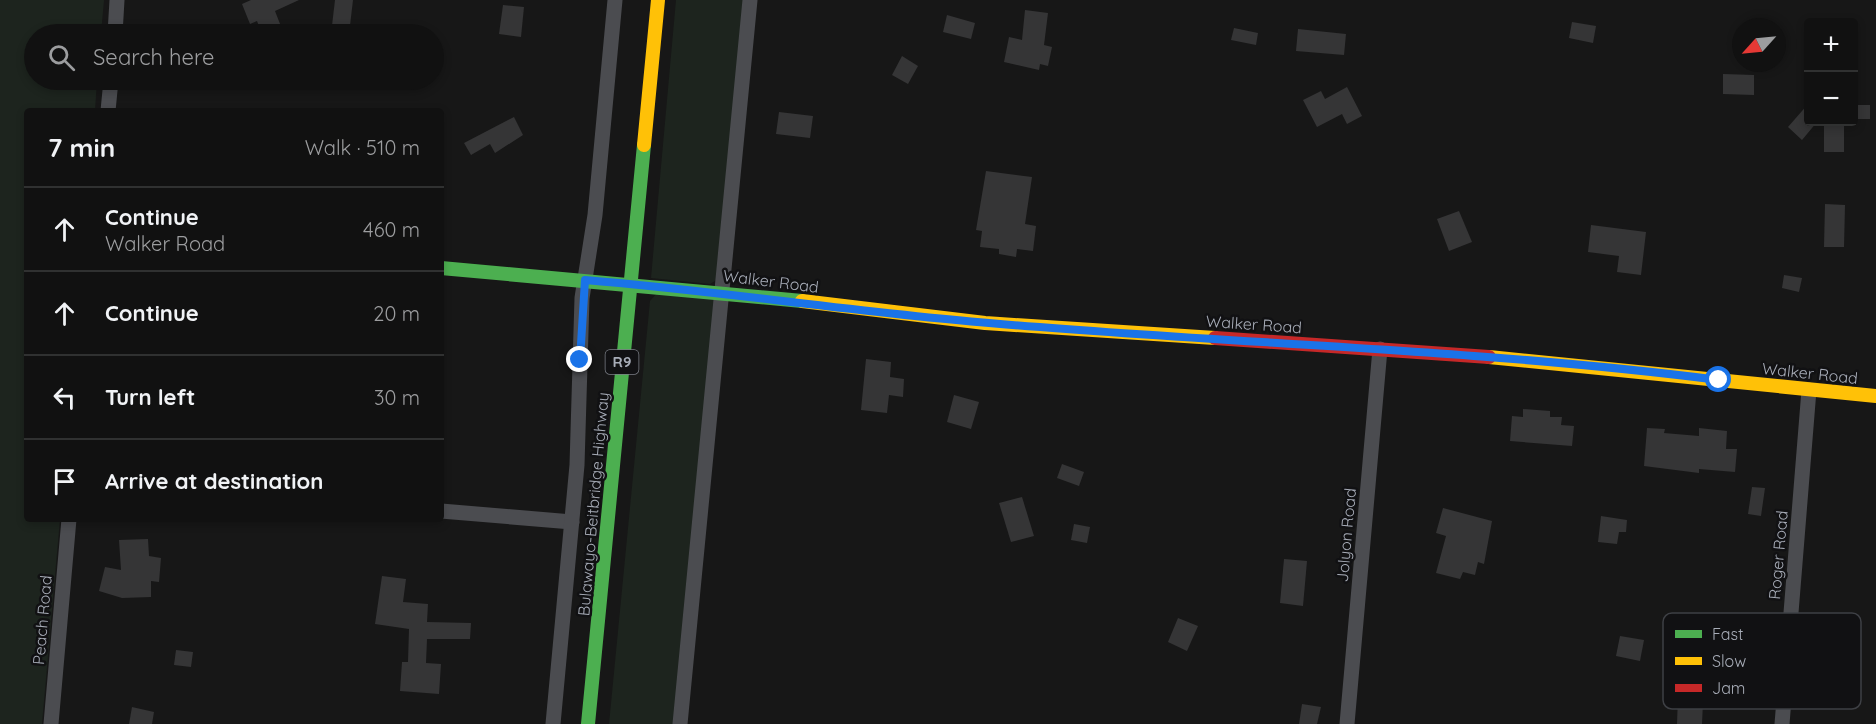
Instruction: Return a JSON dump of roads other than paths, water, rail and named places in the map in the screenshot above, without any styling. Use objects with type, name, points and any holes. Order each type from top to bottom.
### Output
[{"type":"main road","name":"Bulawayo-Beitbridge Highway","points":[[588,724],[658,0]]},
{"type":"main road","name":"Walker Road","points":[[444,268],[722,292],[985,323],[1380,349],[1606,367],[1876,396]]},
{"type":"street","points":[[116,24],[117,0]]},
{"type":"street","points":[[553,724],[578,465],[581,317],[595,215],[615,0]]},
{"type":"street","points":[[680,724],[750,0]]},
{"type":"street","points":[[108,108],[110,90]]},
{"type":"street","name":"Jolyon Road","points":[[1347,724],[1380,349]]},
{"type":"street","name":"Roger Road","points":[[1791,613],[1809,390]]},
{"type":"street","points":[[444,511],[572,522]]},
{"type":"street","name":"Peach Road","points":[[51,724],[69,522]]},
{"type":"street","name":"Roger Road","points":[[1782,724],[1783,709]]}]
